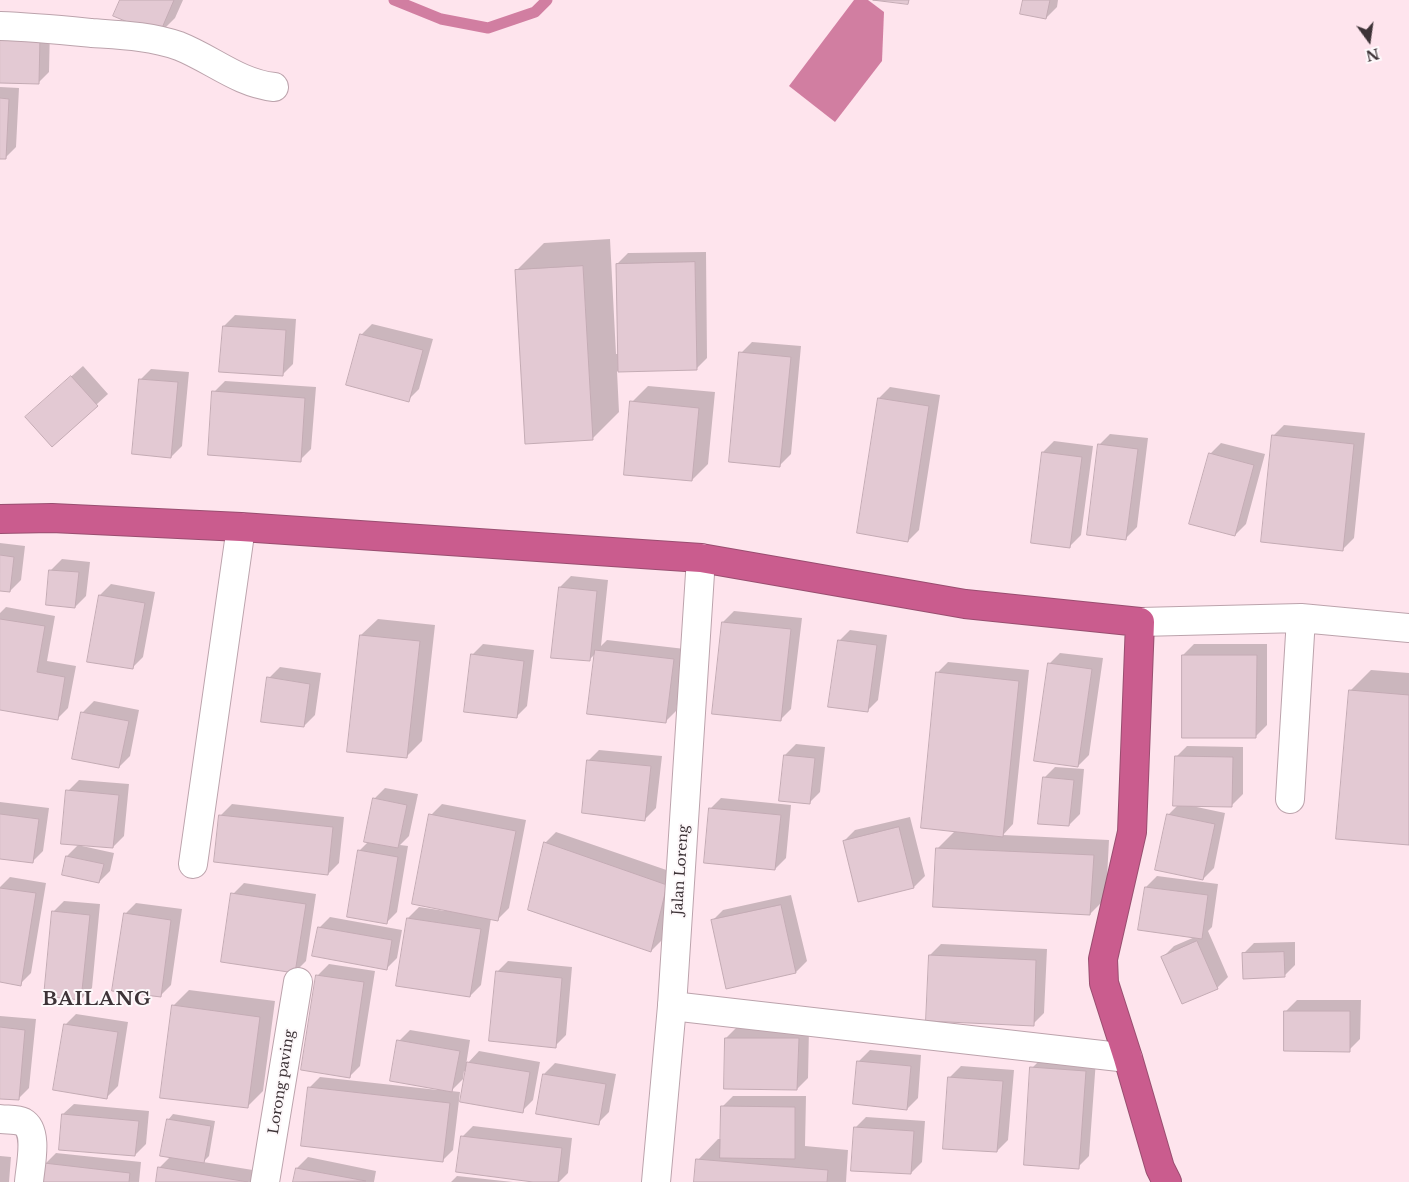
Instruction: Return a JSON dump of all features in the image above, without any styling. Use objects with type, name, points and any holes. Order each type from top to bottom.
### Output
[{"type":"highway","points":[[0,519],[52,518],[241,527],[702,558],[964,604],[1140,622],[1132,832],[1103,959],[1104,983],[1160,1168],[1168,1182]]},
{"type":"street","points":[[0,26],[34,27],[141,37],[179,46],[237,76],[274,87]]},
{"type":"street","points":[[193,864],[241,527]]},
{"type":"street","name":"Jalan Loreng","points":[[656,1182],[672,1006],[702,558]]},
{"type":"street","points":[[1290,799],[1301,618]]},
{"type":"street","points":[[1140,622],[1301,618],[1409,628]]},
{"type":"street","name":"Lorong paving","points":[[265,1182],[298,982]]},
{"type":"street","points":[[672,1006],[1128,1058]]},
{"type":"street","points":[[0,1119],[22,1122],[29,1127],[33,1140],[28,1182]]},
{"type":"shaded area","points":[[854,0],[868,0],[884,12],[882,61],[835,122],[789,86]]},
{"type":"building","points":[[120,0],[174,0],[159,35],[113,16]]},
{"type":"building","points":[[873,0],[909,0],[908,4]]},
{"type":"building","points":[[1023,0],[1050,0],[1046,19],[1020,14]]},
{"type":"building","points":[[0,36],[40,37],[39,84],[0,83]]},
{"type":"building","points":[[0,98],[9,99],[6,159],[0,159]]},
{"type":"building","points":[[695,262],[697,370],[618,372],[616,264]]},
{"type":"building","points":[[583,266],[593,440],[525,444],[515,270]]},
{"type":"building","points":[[223,326],[286,330],[283,376],[219,372]]},
{"type":"building","points":[[360,334],[423,350],[409,402],[346,385]]},
{"type":"building","points":[[739,352],[791,357],[780,467],[729,462]]},
{"type":"building","points":[[71,376],[98,406],[52,447],[25,417]]},
{"type":"building","points":[[139,379],[178,382],[171,458],[132,454]]},
{"type":"building","points":[[212,391],[305,398],[301,462],[208,455]]},
{"type":"building","points":[[878,398],[929,406],[908,542],[857,533]]},
{"type":"building","points":[[630,401],[699,408],[692,481],[624,475]]},
{"type":"building","points":[[1272,435],[1354,444],[1343,551],[1261,542]]},
{"type":"building","points":[[1098,444],[1138,449],[1126,540],[1087,535]]},
{"type":"building","points":[[1042,452],[1082,457],[1070,548],[1031,543]]},
{"type":"building","points":[[1209,453],[1254,465],[1235,536],[1189,524]]},
{"type":"building","points":[[0,555],[14,557],[10,592],[0,591]]},
{"type":"building","points":[[49,570],[79,572],[75,608],[46,605]]},
{"type":"building","points":[[559,587],[597,591],[590,661],[551,658]]},
{"type":"building","points":[[99,595],[145,603],[133,669],[87,662]]},
{"type":"building","points":[[0,619],[45,626],[37,672],[65,677],[58,720],[0,710]]},
{"type":"building","points":[[722,622],[791,629],[781,721],[712,714]]},
{"type":"building","points":[[360,635],[420,641],[407,758],[347,752]]},
{"type":"building","points":[[838,640],[877,645],[868,712],[828,707]]},
{"type":"building","points":[[595,650],[674,659],[666,723],[587,714]]},
{"type":"building","points":[[471,654],[524,661],[517,718],[464,712]]},
{"type":"building","points":[[1182,655],[1257,655],[1256,738],[1182,738]]},
{"type":"building","points":[[1048,663],[1092,669],[1078,767],[1034,761]]},
{"type":"building","points":[[936,672],[1019,681],[1003,837],[921,828]]},
{"type":"building","points":[[267,677],[310,684],[304,727],[261,722]]},
{"type":"building","points":[[1349,690],[1409,695],[1409,845],[1336,839]]},
{"type":"building","points":[[81,712],[129,721],[119,768],[72,759]]},
{"type":"building","points":[[784,755],[815,758],[810,804],[779,801]]},
{"type":"building","points":[[1175,756],[1233,757],[1232,807],[1173,806]]},
{"type":"building","points":[[587,760],[651,766],[645,821],[582,813]]},
{"type":"building","points":[[1043,777],[1074,780],[1069,826],[1038,824]]},
{"type":"building","points":[[66,790],[119,795],[113,848],[61,844]]},
{"type":"building","points":[[373,798],[407,805],[398,848],[364,842]]},
{"type":"building","points":[[709,808],[781,815],[775,870],[704,863]]},
{"type":"building","points":[[0,814],[39,819],[33,863],[0,859]]},
{"type":"building","points":[[429,814],[516,831],[498,921],[412,904]]},
{"type":"building","points":[[1167,814],[1215,824],[1203,880],[1155,870]]},
{"type":"building","points":[[219,815],[333,827],[328,875],[214,862]]},
{"type":"building","points":[[899,827],[914,888],[858,902],[843,841]]},
{"type":"building","points":[[544,842],[667,885],[651,952],[528,910]]},
{"type":"building","points":[[936,848],[1094,855],[1090,915],[933,907]]},
{"type":"building","points":[[358,850],[398,857],[387,924],[347,917]]},
{"type":"building","points":[[66,856],[104,864],[99,883],[62,875]]},
{"type":"building","points":[[1145,887],[1208,895],[1202,939],[1138,930]]},
{"type":"building","points":[[0,888],[36,893],[21,986],[0,982]]},
{"type":"building","points":[[231,893],[306,904],[295,973],[221,962]]},
{"type":"building","points":[[781,905],[796,973],[726,989],[711,920]]},
{"type":"building","points":[[52,911],[90,915],[81,1000],[44,996]]},
{"type":"building","points":[[124,913],[171,920],[161,997],[112,991]]},
{"type":"building","points":[[407,918],[481,929],[470,997],[396,986]]},
{"type":"building","points":[[318,927],[392,940],[387,970],[312,956]]},
{"type":"building","points":[[1197,941],[1218,989],[1182,1004],[1161,957]]},
{"type":"building","points":[[1284,952],[1285,977],[1243,979],[1242,953]]},
{"type":"building","points":[[929,955],[1036,960],[1034,1026],[926,1021]]},
{"type":"building","points":[[496,971],[562,978],[556,1048],[489,1041]]},
{"type":"building","points":[[316,975],[364,982],[350,1078],[301,1070]]},
{"type":"building","points":[[172,1005],[260,1017],[248,1108],[160,1098]]},
{"type":"building","points":[[1284,1011],[1350,1011],[1350,1052],[1284,1051]]},
{"type":"building","points":[[64,1024],[118,1032],[107,1099],[53,1090]]},
{"type":"building","points":[[0,1027],[25,1030],[19,1100],[0,1099]]},
{"type":"building","points":[[725,1038],[799,1038],[797,1090],[724,1089]]},
{"type":"building","points":[[397,1040],[460,1051],[452,1092],[390,1081]]},
{"type":"building","points":[[857,1061],[911,1066],[907,1110],[853,1104]]},
{"type":"building","points":[[467,1062],[530,1072],[523,1113],[460,1102]]},
{"type":"building","points":[[1030,1067],[1086,1071],[1079,1169],[1024,1165]]},
{"type":"building","points":[[543,1074],[606,1084],[599,1125],[536,1114]]},
{"type":"building","points":[[948,1077],[1003,1081],[997,1152],[943,1149]]},
{"type":"building","points":[[308,1087],[450,1103],[443,1162],[301,1146]]},
{"type":"building","points":[[721,1106],[795,1107],[795,1159],[720,1158]]},
{"type":"building","points":[[62,1114],[139,1121],[135,1156],[59,1150]]},
{"type":"building","points":[[167,1119],[211,1126],[204,1163],[160,1156]]},
{"type":"building","points":[[854,1127],[914,1131],[911,1174],[851,1171]]},
{"type":"building","points":[[461,1136],[562,1148],[558,1182],[533,1182],[456,1172]]},
{"type":"building","points":[[696,1159],[828,1170],[827,1182],[694,1182]]},
{"type":"building","points":[[44,1163],[130,1173],[129,1182],[42,1182]]},
{"type":"building","points":[[158,1167],[248,1182],[156,1182]]},
{"type":"building","points":[[296,1168],[366,1181],[293,1182]]},
{"type":"waterway","points":[[394,0],[441,19],[488,28],[535,12],[547,0]]},
{"type":"district","name":"BAILANG","points":[[97,1000]]}]
